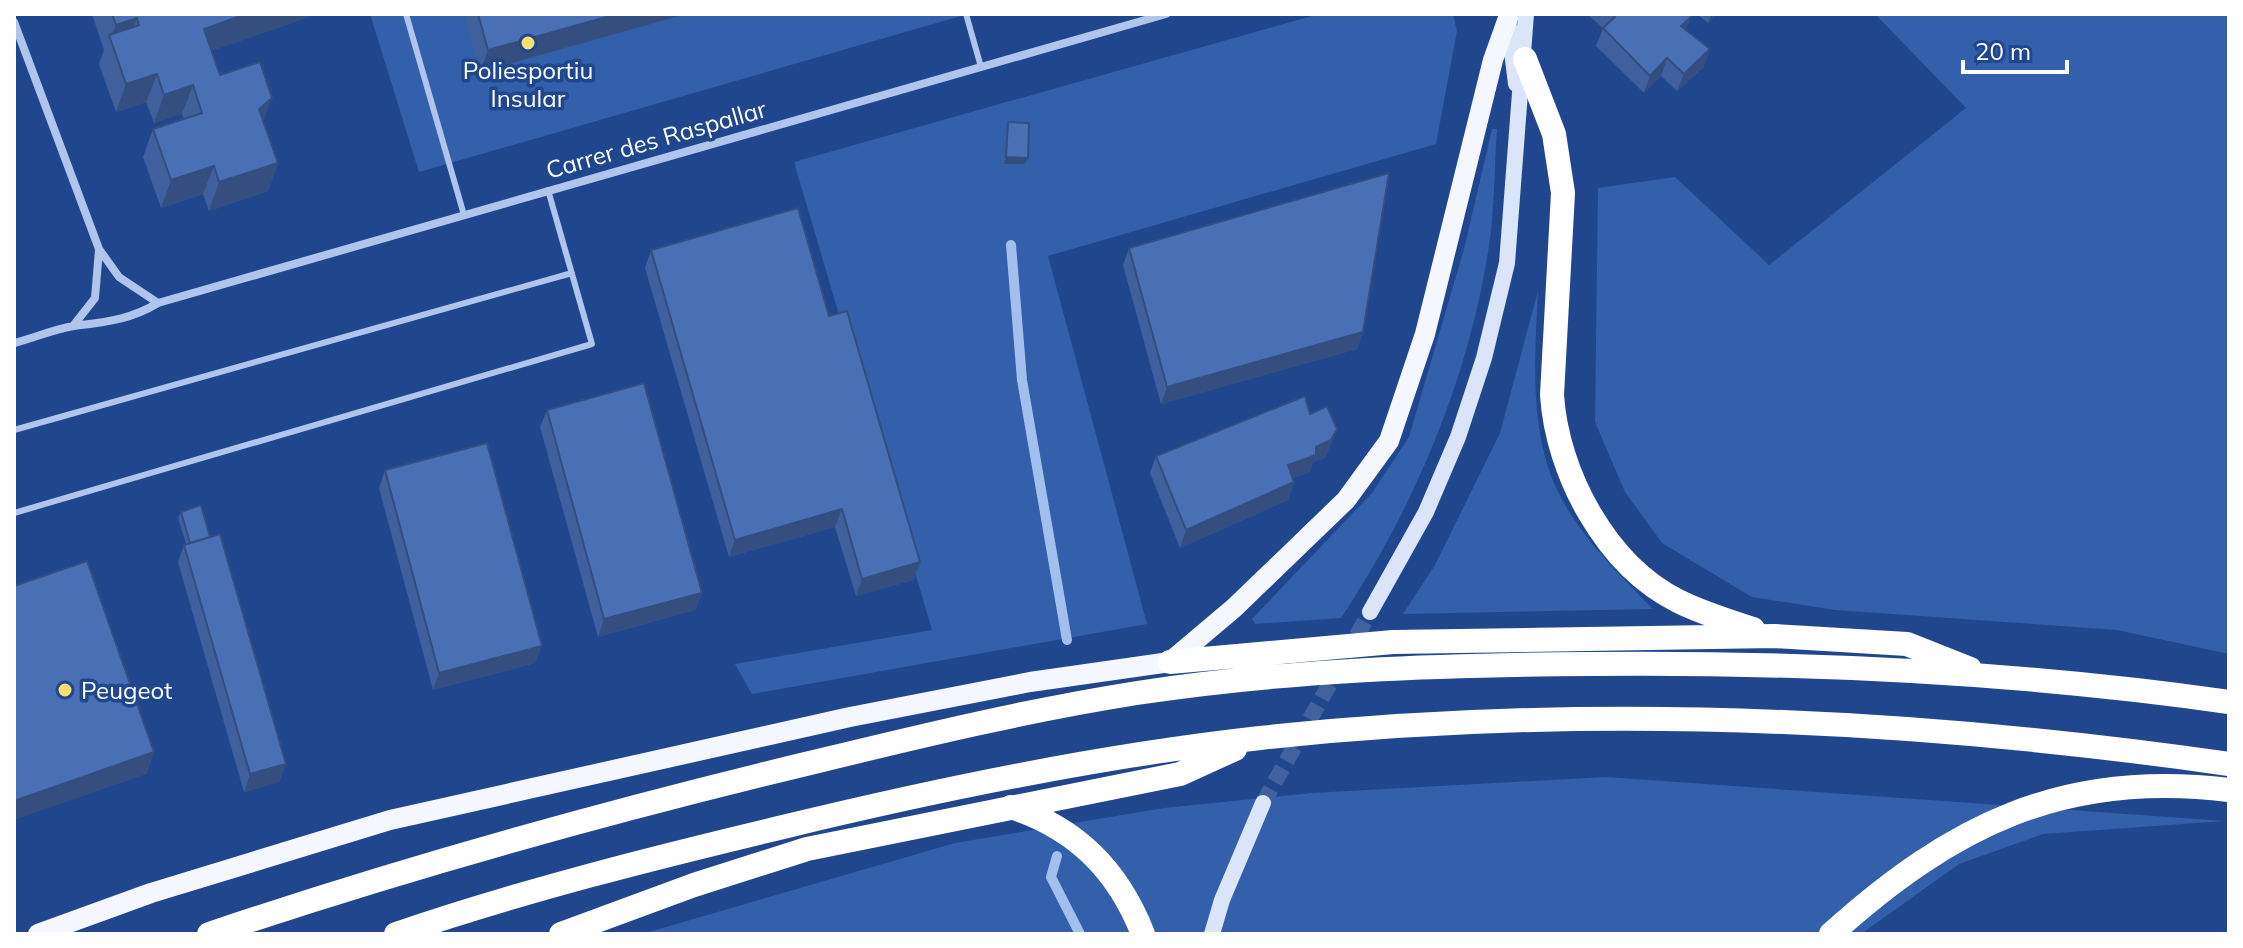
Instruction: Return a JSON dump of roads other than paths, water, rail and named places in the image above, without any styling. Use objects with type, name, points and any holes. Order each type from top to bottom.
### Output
[{"type":"highway","points":[[1525,59],[1544,103],[1559,156],[1563,231],[1552,395],[1554,419],[1567,470],[1589,516],[1648,580],[1676,600],[1774,636]]},
{"type":"highway","points":[[1170,662],[1393,642],[1774,636],[1907,644],[1990,678]]},
{"type":"highway","points":[[209,934],[327,894],[601,813],[888,744],[1138,693],[1283,677],[1515,664],[1742,664],[1990,678],[2229,702]]},
{"type":"highway","points":[[396,934],[620,868],[885,802],[1083,762],[1260,738],[1391,727],[1528,721],[1778,721],[2053,741],[2229,764]]},
{"type":"highway","points":[[561,934],[694,885],[807,849],[1180,774],[1260,738]]},
{"type":"highway","points":[[1831,934],[1885,886],[1923,858],[1981,826],[2038,803],[2115,786],[2229,790]]},
{"type":"highway","points":[[1009,806],[1071,834],[1094,854],[1119,883],[1143,934]]},
{"type":"main road","points":[[38,934],[151,893],[390,820],[850,717],[1030,682],[1170,662],[1234,608],[1336,509],[1371,469],[1389,441],[1425,334],[1493,60],[1514,15]]},
{"type":"street","name":"Carrer des Raspallar","points":[[14,343],[73,326],[104,324],[139,314],[158,303],[1166,14]]},
{"type":"street","points":[[1370,612],[1426,512],[1458,437],[1484,358],[1507,263],[1525,59],[1514,15]]},
{"type":"street","points":[[1514,15],[1519,108]]},
{"type":"street","points":[[14,22],[99,249],[129,286],[158,303]]},
{"type":"street","points":[[73,326],[95,298],[99,249]]},
{"type":"street","points":[[1212,934],[1222,900],[1263,803]]},
{"type":"lane","points":[[406,14],[464,215]]},
{"type":"lane","points":[[966,14],[981,67]]},
{"type":"lane","points":[[14,513],[592,344],[548,190]]},
{"type":"lane","points":[[14,430],[572,273]]},
{"type":"waterway","points":[[1011,245],[1022,380],[1067,640]]},
{"type":"waterway","points":[[1057,856],[1051,877],[1080,934]]},
{"type":"tunnel","points":[[1263,803],[1370,612]]},
{"type":"place","name":"Poliesportiu Insular","points":[[528,43]]},
{"type":"place","name":"Peugeot","points":[[65,690]]}]
